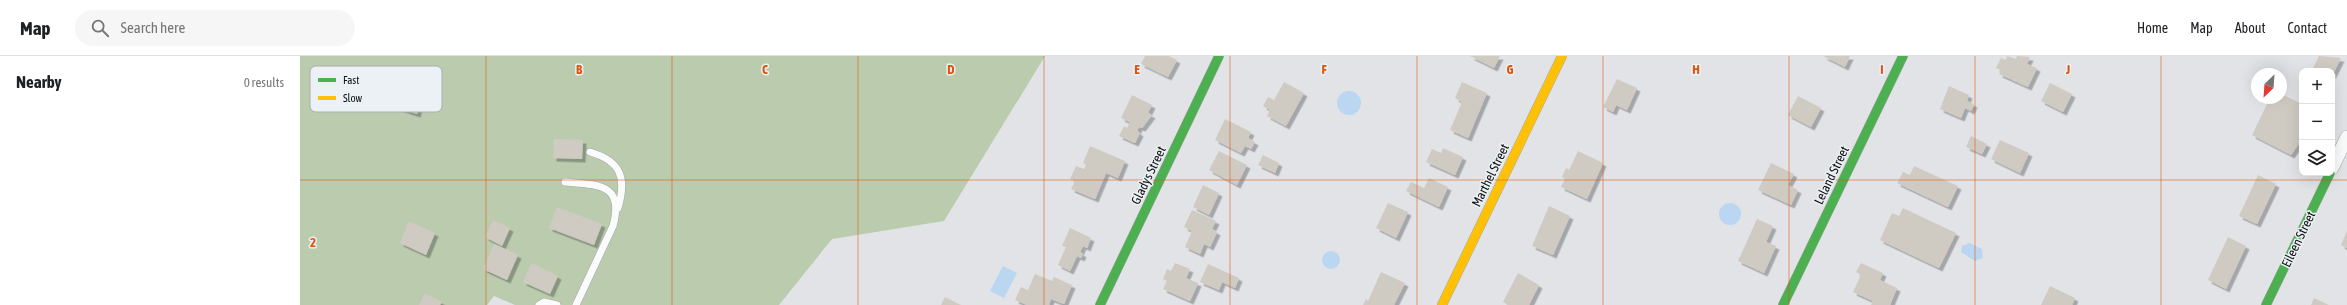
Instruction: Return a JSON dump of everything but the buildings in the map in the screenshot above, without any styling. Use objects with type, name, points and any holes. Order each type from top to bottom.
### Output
[{"type":"street","name":"Gladys Street","points":[[1100,305],[1219,56]]},
{"type":"street","name":"Marthel Street","points":[[1442,305],[1562,56]]},
{"type":"street","name":"Leland Street","points":[[1783,305],[1903,56]]},
{"type":"street","points":[[2335,162],[2347,137]]},
{"type":"street","name":"Eileen Street","points":[[2266,305],[2329,176]]},
{"type":"lane","points":[[576,305],[613,226],[624,187],[623,177],[612,162],[602,156],[590,152]]},
{"type":"lane","points":[[565,182],[596,185],[608,192],[616,201],[617,210]]},
{"type":"lane","points":[[539,305],[544,302],[557,305]]},
{"type":"green space","points":[[300,56],[1045,56],[944,221],[832,239],[779,305],[515,305],[494,296],[487,305],[300,305]]},
{"type":"water","points":[[1349,91],[1358,94],[1361,103],[1358,112],[1349,115],[1340,112],[1337,103],[1340,94]]},
{"type":"water","points":[[1730,203],[1738,206],[1741,214],[1738,222],[1730,225],[1722,222],[1719,214],[1722,206]]},
{"type":"water","points":[[1970,243],[1982,249],[1983,258],[1975,261],[1961,252],[1962,246]]},
{"type":"water","points":[[1327,251],[1335,251],[1340,256],[1338,267],[1335,269],[1327,269],[1322,264],[1322,256]]},
{"type":"water","points":[[1003,266],[1017,273],[1004,298],[990,291]]},
{"type":"traffic: fast","points":[[1100,305],[1219,56]]},
{"type":"traffic: fast","points":[[1783,305],[1903,56]]},
{"type":"traffic: fast","points":[[2266,305],[2329,176]]},
{"type":"traffic: slow","points":[[1442,305],[1562,56]]}]
